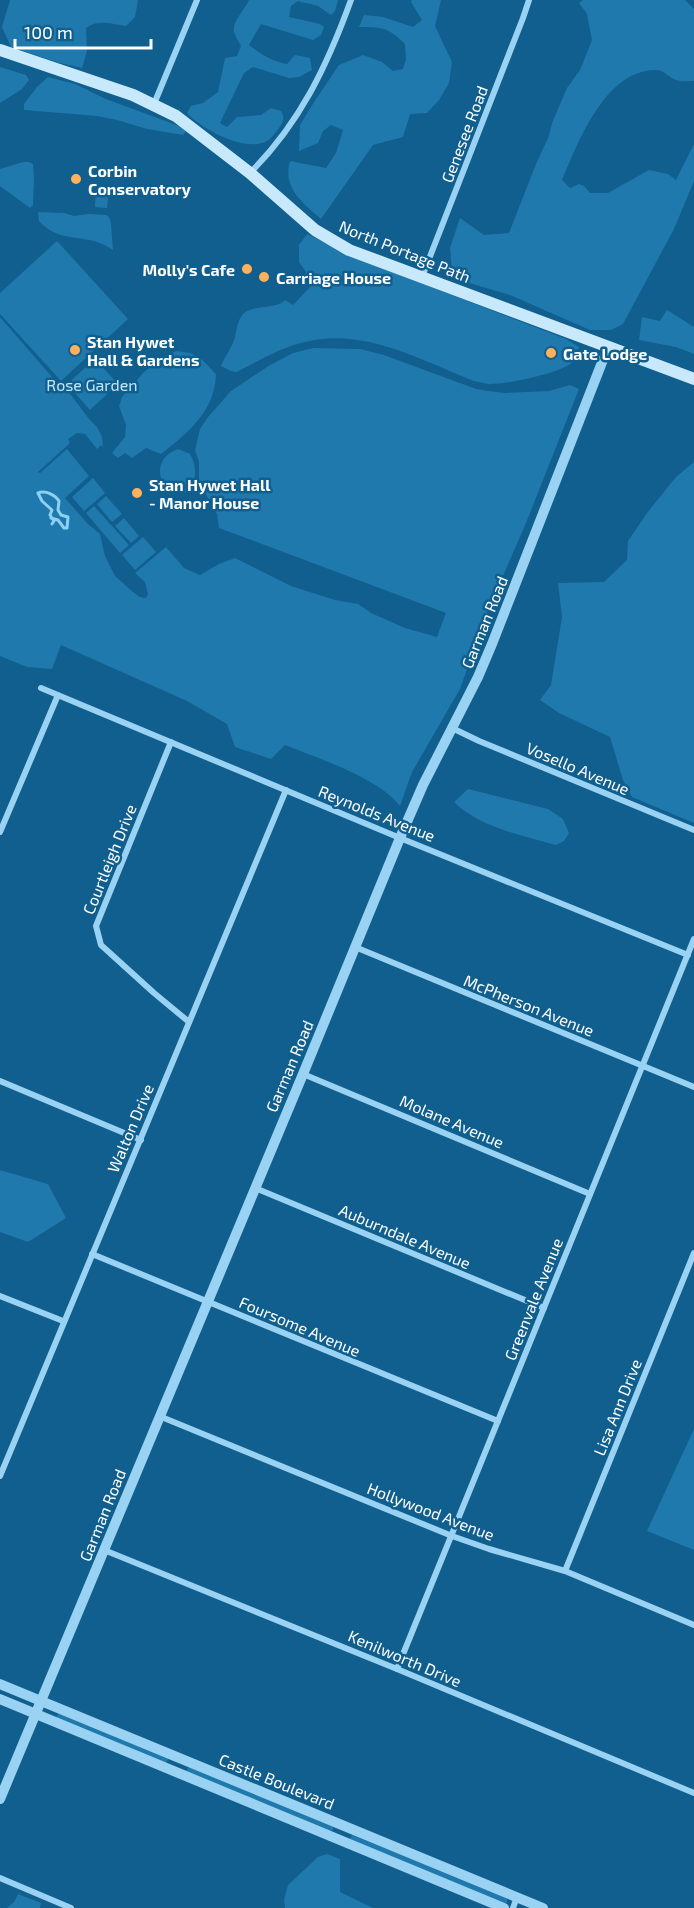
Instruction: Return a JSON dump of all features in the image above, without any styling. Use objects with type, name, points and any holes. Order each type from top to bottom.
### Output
[{"type":"main road","name":"North Portage Path","points":[[0,50],[154,104],[176,116],[250,173],[315,230],[349,250],[694,379]]},
{"type":"street","points":[[154,104],[197,0]]},
{"type":"street","points":[[250,173],[280,139],[310,95],[324,68],[351,0]]},
{"type":"street","name":"Genesee Road","points":[[422,277],[529,0]]},
{"type":"street","name":"Garman Road","points":[[0,1799],[400,838],[423,785],[492,645],[608,347]]},
{"type":"street","name":"Reynolds Avenue","points":[[41,688],[688,955]]},
{"type":"street","points":[[0,832],[58,695]]},
{"type":"street","name":"Vosello Avenue","points":[[452,728],[694,830]]},
{"type":"street","name":"Courtleigh Drive","points":[[171,742],[96,926],[101,945],[189,1022]]},
{"type":"street","name":"Walton Drive","points":[[0,1474],[286,790]]},
{"type":"street","name":"Greenvale Avenue","points":[[397,1668],[694,939]]},
{"type":"street","name":"McPherson Avenue","points":[[355,947],[694,1087]]},
{"type":"street","name":"Molane Avenue","points":[[303,1074],[590,1194]]},
{"type":"street","points":[[0,1081],[141,1140]]},
{"type":"street","name":"Auburndale Avenue","points":[[255,1188],[544,1308]]},
{"type":"street","name":"Lisa Ann Drive","points":[[565,1571],[694,1253]]},
{"type":"street","name":"Foursome Avenue","points":[[92,1254],[498,1421]]},
{"type":"street","points":[[0,1296],[63,1321]]},
{"type":"street","name":"Hollywood Avenue","points":[[159,1416],[452,1536],[565,1571],[694,1625]]},
{"type":"street","name":"Kenilworth Drive","points":[[104,1550],[397,1668],[694,1793]]},
{"type":"street","name":"Castle Boulevard","points":[[0,1683],[543,1908]]},
{"type":"street","name":"Castle Boulevard","points":[[0,1699],[504,1908]]},
{"type":"street","points":[[171,1770],[177,1756]]},
{"type":"street","points":[[337,1840],[344,1824]]},
{"type":"street","points":[[0,1878],[71,1908]]},
{"type":"street","points":[[513,1908],[517,1897]]},
{"type":"green space","points":[[10,0],[138,0],[135,17],[126,26],[100,23],[86,28],[87,51],[82,68],[11,47],[2,27]]},
{"type":"green space","points":[[249,0],[338,0],[335,11],[331,15],[318,6],[298,1],[291,6],[289,17],[324,27],[321,35],[313,40],[261,24],[249,45],[267,57],[287,64],[295,55],[310,58],[312,70],[299,77],[289,78],[253,67],[244,73],[220,123],[227,127],[237,117],[261,115],[271,108],[281,111],[282,124],[268,140],[258,144],[236,142],[224,138],[202,126],[187,113],[191,106],[203,103],[218,92],[225,58],[237,56],[241,46],[234,28]]},
{"type":"green space","points":[[412,0],[441,0],[435,26],[452,62],[449,83],[439,100],[427,113],[410,114],[403,137],[373,145],[321,219],[301,201],[292,187],[288,171],[290,161],[326,168],[336,153],[343,130],[331,125],[323,131],[318,143],[299,151],[300,125],[339,65],[363,55],[382,62],[393,71],[403,69],[406,59],[405,44],[384,29],[359,27],[364,15],[383,17],[413,27],[422,20]]},
{"type":"green space","points":[[583,0],[685,0],[694,9],[694,81],[678,81],[656,70],[638,73],[622,82],[596,110],[562,180],[570,188],[579,184],[590,193],[608,193],[649,170],[668,174],[676,180],[694,144],[694,181],[674,229],[623,324],[611,330],[590,330],[510,295],[466,282],[452,270],[450,248],[460,218],[484,235],[509,233],[567,88],[580,70],[592,40],[587,14],[579,3]]},
{"type":"green space","points":[[0,67],[26,75],[29,80],[22,89],[0,103]]},
{"type":"green space","points":[[48,77],[75,84],[106,99],[179,126],[186,131],[183,135],[147,129],[97,116],[24,110],[24,104]]},
{"type":"green space","points":[[23,162],[33,164],[33,205],[30,208],[0,186],[0,169]]},
{"type":"green space","points":[[96,187],[109,188],[107,208],[95,207]]},
{"type":"green space","points":[[38,212],[64,213],[74,216],[106,215],[111,224],[113,250],[94,241],[51,231],[39,221]]},
{"type":"green space","points":[[307,234],[356,258],[566,339],[579,347],[576,358],[568,365],[546,374],[488,384],[474,381],[413,355],[370,342],[327,339],[288,347],[237,372],[221,366],[234,341],[239,320],[244,313],[276,305],[285,300],[293,305],[310,287],[300,279],[306,275],[306,272],[299,262],[299,245]]},
{"type":"green space","points":[[57,241],[128,319],[61,381],[0,314],[0,293]]},
{"type":"green space","points":[[667,310],[694,327],[694,354],[676,347],[639,340],[642,317],[660,321]]},
{"type":"green space","points":[[0,317],[52,377],[68,391],[97,427],[102,437],[103,447],[101,445],[97,449],[85,434],[77,433],[68,439],[70,443],[38,472],[40,473],[67,449],[89,476],[65,498],[100,534],[105,556],[115,576],[133,592],[146,598],[148,594],[145,582],[135,573],[166,547],[184,568],[200,575],[235,558],[291,586],[335,600],[358,604],[371,613],[405,628],[437,637],[446,613],[219,528],[217,514],[199,482],[199,462],[195,450],[200,429],[231,391],[270,365],[293,353],[313,348],[360,349],[384,355],[476,389],[488,391],[505,393],[549,391],[570,385],[579,389],[526,523],[489,608],[460,689],[412,772],[400,806],[378,786],[363,778],[285,745],[271,759],[235,747],[227,724],[187,701],[61,645],[52,669],[27,667],[0,656]]},
{"type":"green space","points":[[177,351],[200,358],[216,374],[211,399],[205,410],[181,438],[161,454],[146,448],[132,458],[125,453],[118,458],[112,453],[125,437],[126,425],[119,406],[122,397],[144,372],[164,356]]},
{"type":"green space","name":"Rose Garden","points":[[95,359],[118,384],[90,410],[67,384]]},
{"type":"green space","points":[[178,449],[190,454],[195,469],[193,484],[186,493],[168,488],[160,475],[163,460]]},
{"type":"green space","points":[[694,462],[694,823],[632,797],[623,780],[610,737],[559,713],[540,700],[551,685],[562,617],[558,583],[604,582],[627,560],[628,541],[647,513],[676,477]]},
{"type":"green space","points":[[93,478],[105,493],[84,511],[72,497]]},
{"type":"green space","points":[[106,496],[122,514],[112,522],[97,504]]},
{"type":"green space","points":[[94,506],[129,545],[120,553],[86,513]]},
{"type":"green space","points":[[124,518],[139,536],[131,543],[115,526]]},
{"type":"green space","points":[[143,537],[156,552],[135,570],[122,555]]},
{"type":"green space","points":[[468,789],[548,809],[563,819],[569,833],[564,841],[556,845],[489,824],[464,811],[454,802]]},
{"type":"green space","points":[[0,1170],[48,1184],[66,1218],[28,1242],[0,1232]]},
{"type":"green space","points":[[694,1429],[694,1550],[647,1531]]},
{"type":"green space","points":[[59,1712],[169,1758],[166,1763],[56,1718]]},
{"type":"green space","points":[[189,1767],[333,1827],[333,1830],[330,1831],[186,1771]]},
{"type":"green space","points":[[352,1835],[507,1897],[507,1903],[504,1904],[350,1839]]},
{"type":"green space","points":[[327,1854],[340,1859],[340,1892],[373,1908],[285,1908],[284,1900],[288,1885],[318,1857]]},
{"type":"green space","points":[[18,1894],[41,1903],[40,1908],[7,1908]]},
{"type":"waterway","points":[[51,518],[58,520],[64,528],[67,528],[68,517],[61,515],[58,510],[59,501],[53,495],[38,493],[42,501],[52,510],[50,515],[54,521],[52,524]]},
{"type":"place","name":"Corbin Conservatory","points":[[76,179]]},
{"type":"place","name":"Molly's Cafe","points":[[247,269]]},
{"type":"place","name":"Carriage House","points":[[264,277]]},
{"type":"place","name":"Stan Hywet Hall & Gardens","points":[[75,350]]},
{"type":"place","name":"Gate Lodge","points":[[551,353]]},
{"type":"place","name":"Stan Hywet Hall - Manor House","points":[[137,493]]}]
